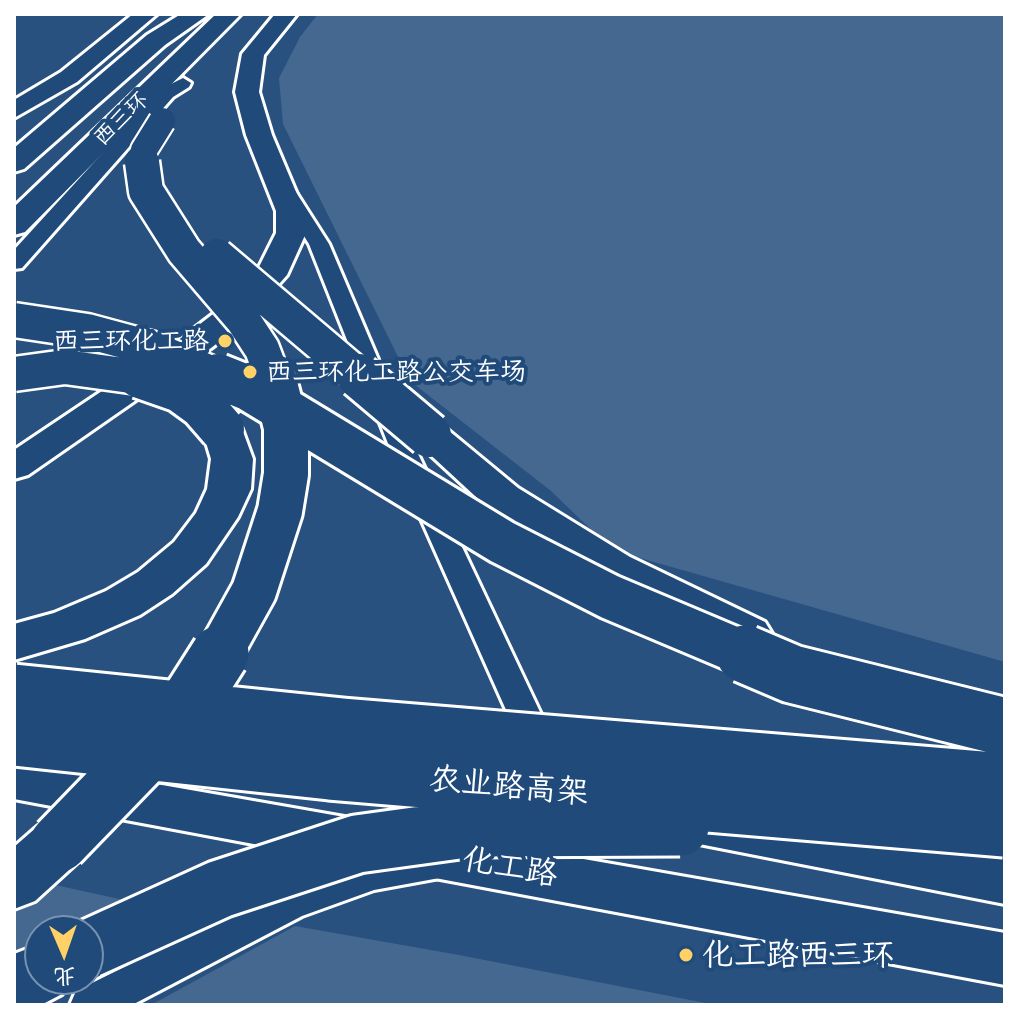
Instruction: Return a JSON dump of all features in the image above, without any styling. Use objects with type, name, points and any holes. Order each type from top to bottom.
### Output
[{"type":"highway","name":"西三环","points":[[14,191],[95,101],[202,20],[229,14]]},
{"type":"highway","points":[[259,14],[215,62],[164,102],[153,140],[151,167],[157,187],[174,217],[503,498],[614,568],[811,663],[1000,726]]},
{"type":"highway","name":"西三环","points":[[14,225],[164,102],[202,20]]},
{"type":"highway","points":[[14,883],[59,843],[178,720],[254,591],[280,511],[287,451],[278,389],[270,367],[243,320],[184,251],[146,191],[141,166],[144,150],[164,102],[202,20]]},
{"type":"highway","points":[[14,151],[95,101]]},
{"type":"highway","points":[[14,163],[95,101]]},
{"type":"highway","points":[[14,320],[87,331],[150,348],[248,388],[502,542],[610,597],[792,674],[1000,726]]},
{"type":"highway","points":[[14,374],[65,367],[99,369],[138,375],[180,390],[202,406],[222,429],[232,459],[229,489],[216,517],[190,553],[155,583],[123,603],[68,627],[14,642]]},
{"type":"highway","name":"农业路高架","points":[[14,693],[343,727],[1005,782]]},
{"type":"highway","name":"农业路高架","points":[[14,737],[330,771],[1005,828]]},
{"type":"highway","points":[[104,941],[152,917],[297,861],[357,844],[413,835],[583,825],[784,829],[1005,845]]},
{"type":"main road","points":[[14,111],[69,77],[146,14]]},
{"type":"main road","points":[[14,467],[176,357],[254,295],[271,275],[291,233],[283,188],[259,135],[247,92],[253,54],[286,14]]},
{"type":"main road","points":[[14,705],[1005,880]]},
{"type":"main road","name":"化工路","points":[[14,779],[485,862],[1005,959]]},
{"type":"street","points":[[14,263],[167,93],[164,102]]},
{"type":"street","points":[[283,188],[319,244],[406,456],[548,766],[574,789],[623,812]]},
{"type":"street","points":[[91,1005],[289,904],[374,874],[485,862]]},
{"type":"shaded area","points":[[318,14],[1005,14],[1005,662],[612,550],[551,491],[410,381],[283,124],[279,78],[300,37]]},
{"type":"shaded area","points":[[14,876],[202,917],[104,971],[104,915],[24,915],[24,995],[60,995],[42,1005],[14,1005]]},
{"type":"shaded area","points":[[295,926],[459,955],[716,1005],[151,1005]]},
{"type":"place","name":"西三环化工路","points":[[225,341]]},
{"type":"place","name":"西三环化工路公交车场","points":[[250,372]]},
{"type":"place","name":"化工路西三环","points":[[686,955]]}]
